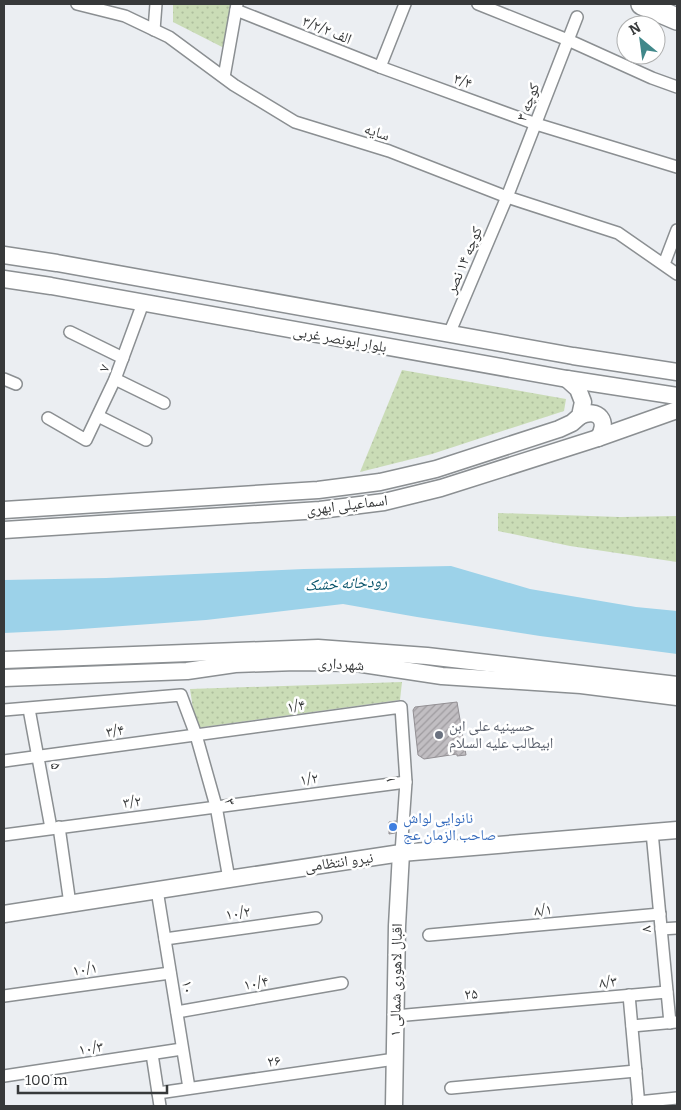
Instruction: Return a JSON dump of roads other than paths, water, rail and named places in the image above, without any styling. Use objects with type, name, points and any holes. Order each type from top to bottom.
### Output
[{"type":"highway","points":[[642,4],[677,20]]},
{"type":"main road","name":"بلوار ابونصر غربی","points":[[4,255],[573,356],[677,372]]},
{"type":"main road","name":"بلوار ابونصر غربی","points":[[4,279],[567,379],[677,396]]},
{"type":"main road","points":[[295,330],[300,307]]},
{"type":"main road","points":[[567,379],[578,389],[583,402],[580,416]]},
{"type":"main road","name":"اسماعیلی ابهری","points":[[4,530],[320,510],[384,502],[441,488],[598,438],[677,410]]},
{"type":"main road","points":[[580,416],[586,412],[594,413],[600,417],[604,424],[603,432],[598,438]]},
{"type":"main road","name":"اسماعیلی ابهری","points":[[4,510],[308,490],[380,482],[436,469],[559,430],[580,416]]},
{"type":"main road","name":"شهرداری","points":[[4,660],[318,648],[427,656],[677,685]]},
{"type":"main road","name":"شهرداری","points":[[4,678],[187,671],[235,664],[356,663],[442,676],[582,685],[677,697]]},
{"type":"main road","name":"نیرو انتظامی","points":[[4,914],[401,853],[677,830]]},
{"type":"main road","name":"اقبال لاهوری شمالی ۱","points":[[394,1106],[397,926],[401,853]]},
{"type":"street","name":"سایه","points":[[77,4],[125,16],[169,37],[234,85],[296,122],[389,151],[507,198],[618,233],[677,274]]},
{"type":"street","points":[[154,30],[156,4]]},
{"type":"street","points":[[380,67],[405,4]]},
{"type":"street","points":[[478,4],[677,87]]},
{"type":"street","points":[[224,77],[236,7]]},
{"type":"street","name":"۳/۲/۲ الف","points":[[236,7],[380,67]]},
{"type":"street","name":"کوچه ۳","points":[[507,198],[578,17]]},
{"type":"street","name":"۳/۴","points":[[380,67],[536,124],[677,167]]},
{"type":"street","name":"کوچه ۱۴ نصر","points":[[449,334],[507,198]]},
{"type":"street","points":[[664,264],[676,235]]},
{"type":"street","name":"۷","points":[[48,418],[86,440],[116,379],[142,303]]},
{"type":"street","points":[[70,332],[123,358]]},
{"type":"street","points":[[4,379],[16,384]]},
{"type":"street","points":[[116,379],[164,403]]},
{"type":"street","points":[[98,416],[146,440]]},
{"type":"street","name":"۳","points":[[29,709],[181,695],[196,735],[216,806],[229,878]]},
{"type":"street","name":"۱/۴","points":[[196,735],[401,707]]},
{"type":"street","name":"۱","points":[[401,707],[406,782],[401,853]]},
{"type":"street","points":[[4,710],[29,709]]},
{"type":"street","name":"۵","points":[[29,709],[70,904]]},
{"type":"street","name":"۳/۴","points":[[4,761],[196,735]]},
{"type":"street","name":"۱/۲","points":[[216,806],[406,782]]},
{"type":"street","name":"۳/۲","points":[[4,834],[216,806]]},
{"type":"street","name":"۸","points":[[652,832],[667,992],[674,1022]]},
{"type":"street","name":"۱۰","points":[[157,890],[189,1088]]},
{"type":"street","name":"۸/۱","points":[[430,936],[660,914]]},
{"type":"street","name":"۱۰/۲","points":[[165,939],[316,918]]},
{"type":"street","points":[[661,930],[677,928]]},
{"type":"street","name":"۱۰/۱","points":[[4,996],[170,972]]},
{"type":"street","name":"۱۰/۴","points":[[177,1012],[342,984]]},
{"type":"street","name":"۸/۳","points":[[550,1002],[667,992]]},
{"type":"street","points":[[629,995],[638,1104],[677,1098]]},
{"type":"street","name":"۲۵","points":[[395,1016],[550,1002]]},
{"type":"street","points":[[632,1026],[674,1022]]},
{"type":"street","name":"۱۰/۳","points":[[4,1076],[182,1049]]},
{"type":"street","points":[[152,1054],[160,1106]]},
{"type":"street","name":"۲۶","points":[[158,1092],[394,1059]]},
{"type":"street","points":[[451,1088],[636,1071]]},
{"type":"water","name":"رودخانه خشک","points":[[451,566],[530,589],[636,607],[677,611],[677,654],[540,636],[343,604],[206,620],[4,633],[4,580],[106,578],[304,569]]},
{"type":"place","name":"حسینیه علی ابن ابیطالب علیه السلام","points":[[439,735]]},
{"type":"place","name":"نانوایی لواش صاحب الزمان عج","points":[[393,827]]}]
